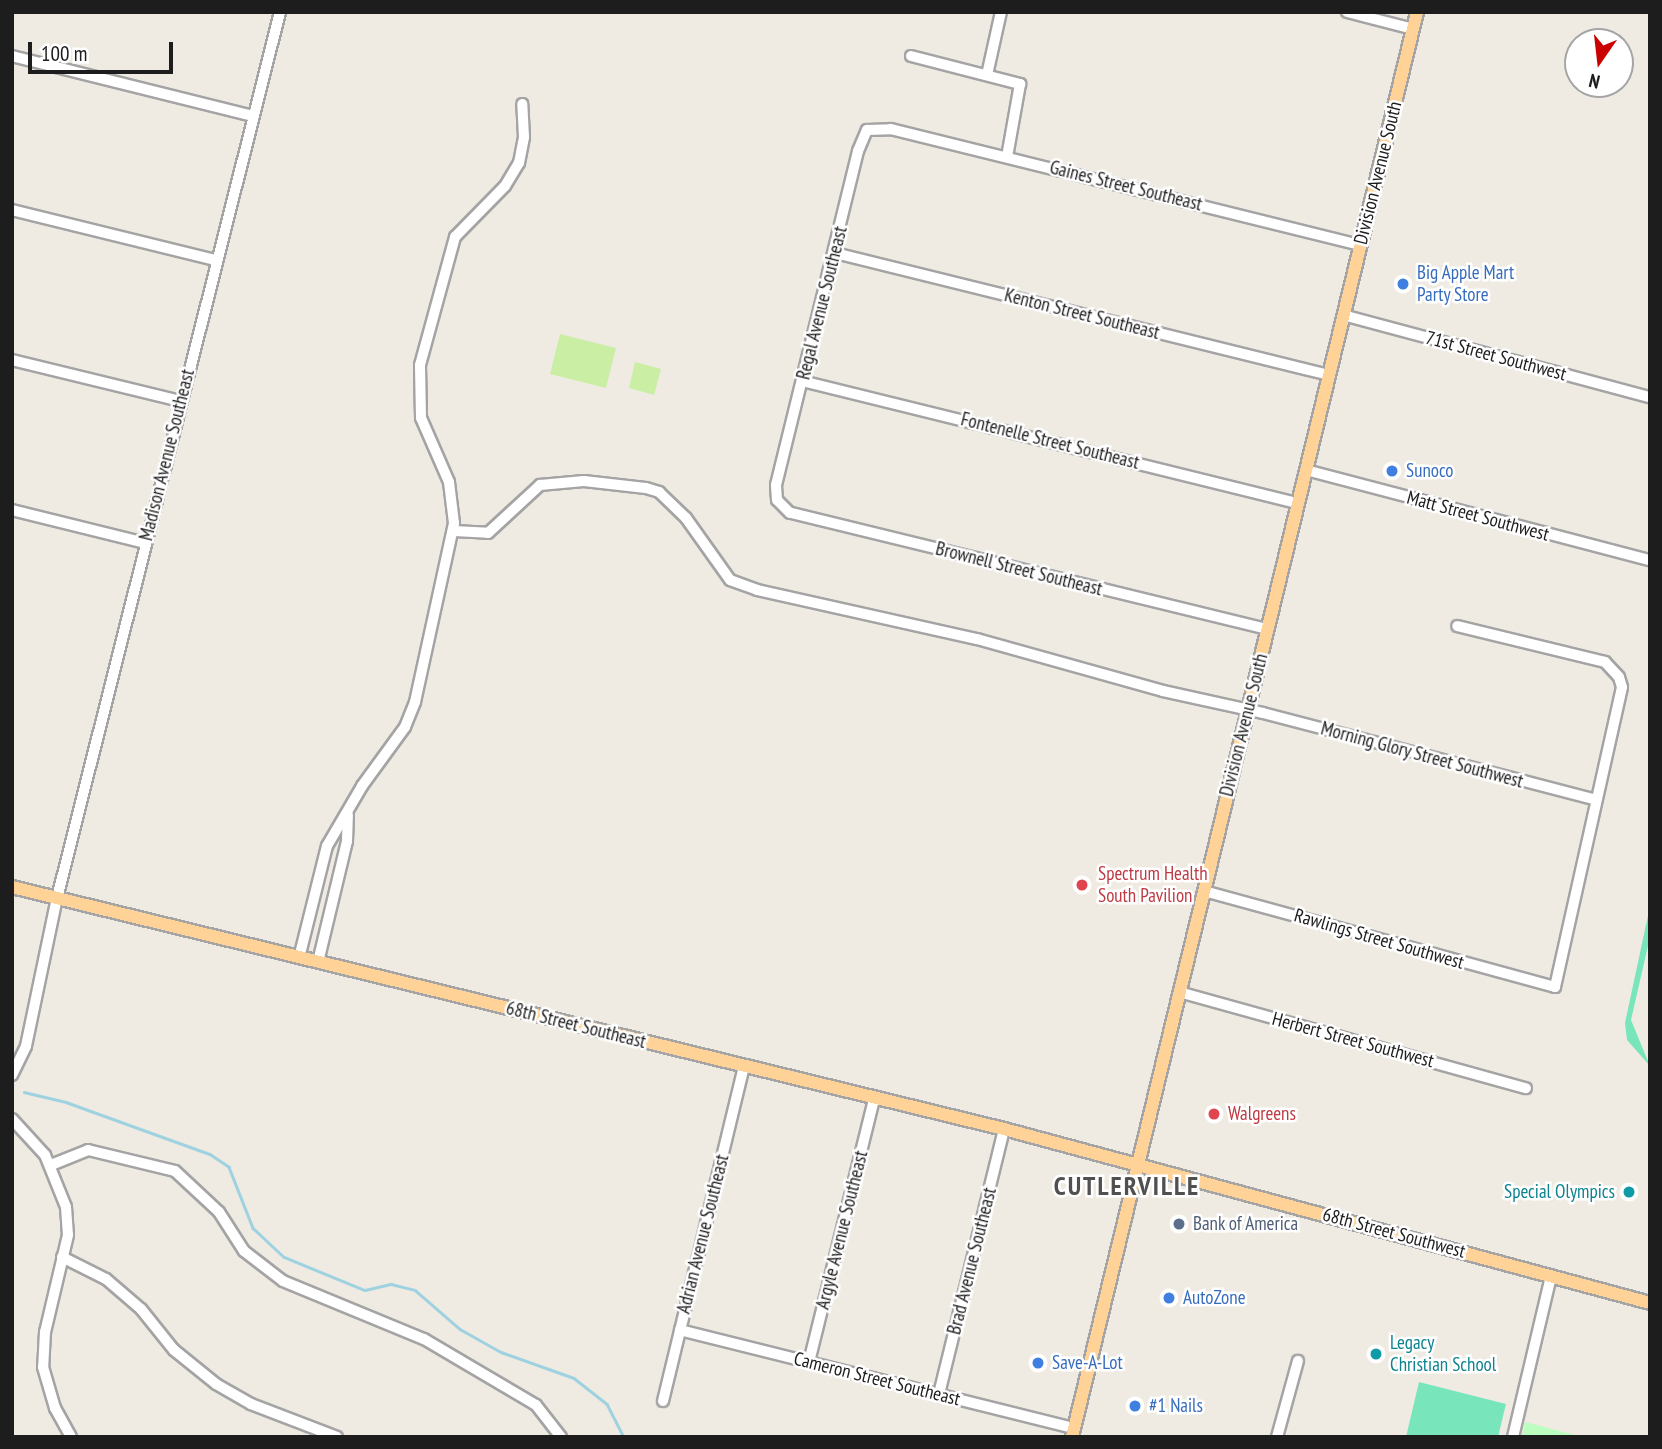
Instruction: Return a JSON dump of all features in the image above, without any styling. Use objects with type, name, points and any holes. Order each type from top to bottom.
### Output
[{"type":"main road","name":"Division Avenue South","points":[[1073,1432],[1417,12]]},
{"type":"main road","name":"68th Street Southeast","points":[[12,887],[1139,1164]]},
{"type":"main road","name":"68th Street Southwest","points":[[1139,1164],[1650,1304]]},
{"type":"street","name":"Madison Avenue Southeast","points":[[12,1075],[26,1046],[57,898],[280,12]]},
{"type":"street","points":[[987,75],[1001,12]]},
{"type":"street","points":[[1347,12],[1413,29]]},
{"type":"street","points":[[12,56],[253,116]]},
{"type":"street","points":[[911,56],[1020,84],[1007,157]]},
{"type":"street","points":[[299,958],[327,846],[348,816],[362,786],[410,718],[454,531],[449,482],[421,418],[420,365],[455,237],[468,219],[500,192],[519,163],[524,136],[522,104]]},
{"type":"street","name":"Gaines Street Southeast","points":[[891,129],[1360,245]]},
{"type":"street","name":"Regal Avenue Southeast","points":[[777,500],[776,485],[862,138],[867,130],[891,129]]},
{"type":"street","points":[[12,210],[216,260]]},
{"type":"street","name":"Kenton Street Southeast","points":[[835,253],[1329,375]]},
{"type":"street","name":"71st Street Southwest","points":[[1343,315],[1650,397]]},
{"type":"street","points":[[12,360],[180,401]]},
{"type":"street","name":"Fontenelle Street Southeast","points":[[803,381],[1297,503]]},
{"type":"street","name":"Matt Street Southwest","points":[[1306,470],[1650,560]]},
{"type":"street","name":"Morning Glory Street Southwest","points":[[454,531],[488,533],[540,485],[584,481],[646,488],[659,492],[685,518],[730,580],[747,586],[977,639],[1596,800]]},
{"type":"street","name":"Brownell Street Southeast","points":[[777,500],[790,513],[1267,629]]},
{"type":"street","points":[[12,510],[145,543]]},
{"type":"street","points":[[1457,626],[1605,662],[1615,670],[1622,687],[1596,800]]},
{"type":"street","name":"Rawlings Street Southwest","points":[[1204,891],[1555,986],[1596,800]]},
{"type":"street","points":[[318,962],[348,841],[348,816]]},
{"type":"street","name":"Herbert Street Southwest","points":[[1179,992],[1526,1088]]},
{"type":"street","name":"Adrian Avenue Southeast","points":[[663,1401],[744,1066]]},
{"type":"street","name":"Argyle Avenue Southeast","points":[[810,1362],[874,1099]]},
{"type":"street","points":[[12,1119],[51,1165],[66,1207],[68,1235],[45,1332],[43,1367],[55,1408],[71,1437]]},
{"type":"street","name":"Brad Avenue Southeast","points":[[939,1394],[1004,1129]]},
{"type":"street","points":[[51,1165],[88,1150],[175,1171],[219,1212],[244,1251],[283,1282],[424,1339],[536,1405],[561,1437]]},
{"type":"street","points":[[62,1257],[106,1279],[141,1309],[174,1350],[216,1384],[251,1404],[337,1437]]},
{"type":"street","points":[[1513,1437],[1551,1276]]},
{"type":"street","name":"Cameron Street Southeast","points":[[680,1330],[939,1394],[1073,1432]]},
{"type":"street","points":[[1277,1437],[1298,1361]]},
{"type":"green space","points":[[560,334],[616,348],[606,388],[550,374]]},
{"type":"green space","points":[[635,362],[661,369],[654,395],[629,388]]},
{"type":"green space","points":[[1650,906],[1650,937],[1631,1020],[1650,1066],[1627,1040],[1625,1023]]},
{"type":"green space","points":[[1419,1382],[1506,1404],[1498,1437],[1406,1437]]},
{"type":"green space","points":[[1525,1422],[1583,1437],[1522,1437]]},
{"type":"waterway","points":[[24,1092],[66,1102],[210,1154],[229,1167],[253,1228],[284,1257],[365,1290],[391,1284],[415,1290],[460,1329],[501,1352],[574,1378],[607,1404],[624,1437]]},
{"type":"place","name":"Big Apple Mart Party Store","points":[[1403,284]]},
{"type":"place","name":"Sunoco","points":[[1392,471]]},
{"type":"place","name":"Spectrum Health South Pavilion","points":[[1082,885]]},
{"type":"place","name":"Walgreens","points":[[1214,1114]]},
{"type":"place","name":"Special Olympics","points":[[1629,1192]]},
{"type":"place","name":"Bank of America","points":[[1179,1224]]},
{"type":"place","name":"AutoZone","points":[[1169,1298]]},
{"type":"place","name":"Legacy Christian School","points":[[1376,1354]]},
{"type":"place","name":"Save-A-Lot","points":[[1038,1363]]},
{"type":"place","name":"#1 Nails","points":[[1135,1406]]},
{"type":"district","name":"CUTLERVILLE","points":[[1127,1186]]}]
